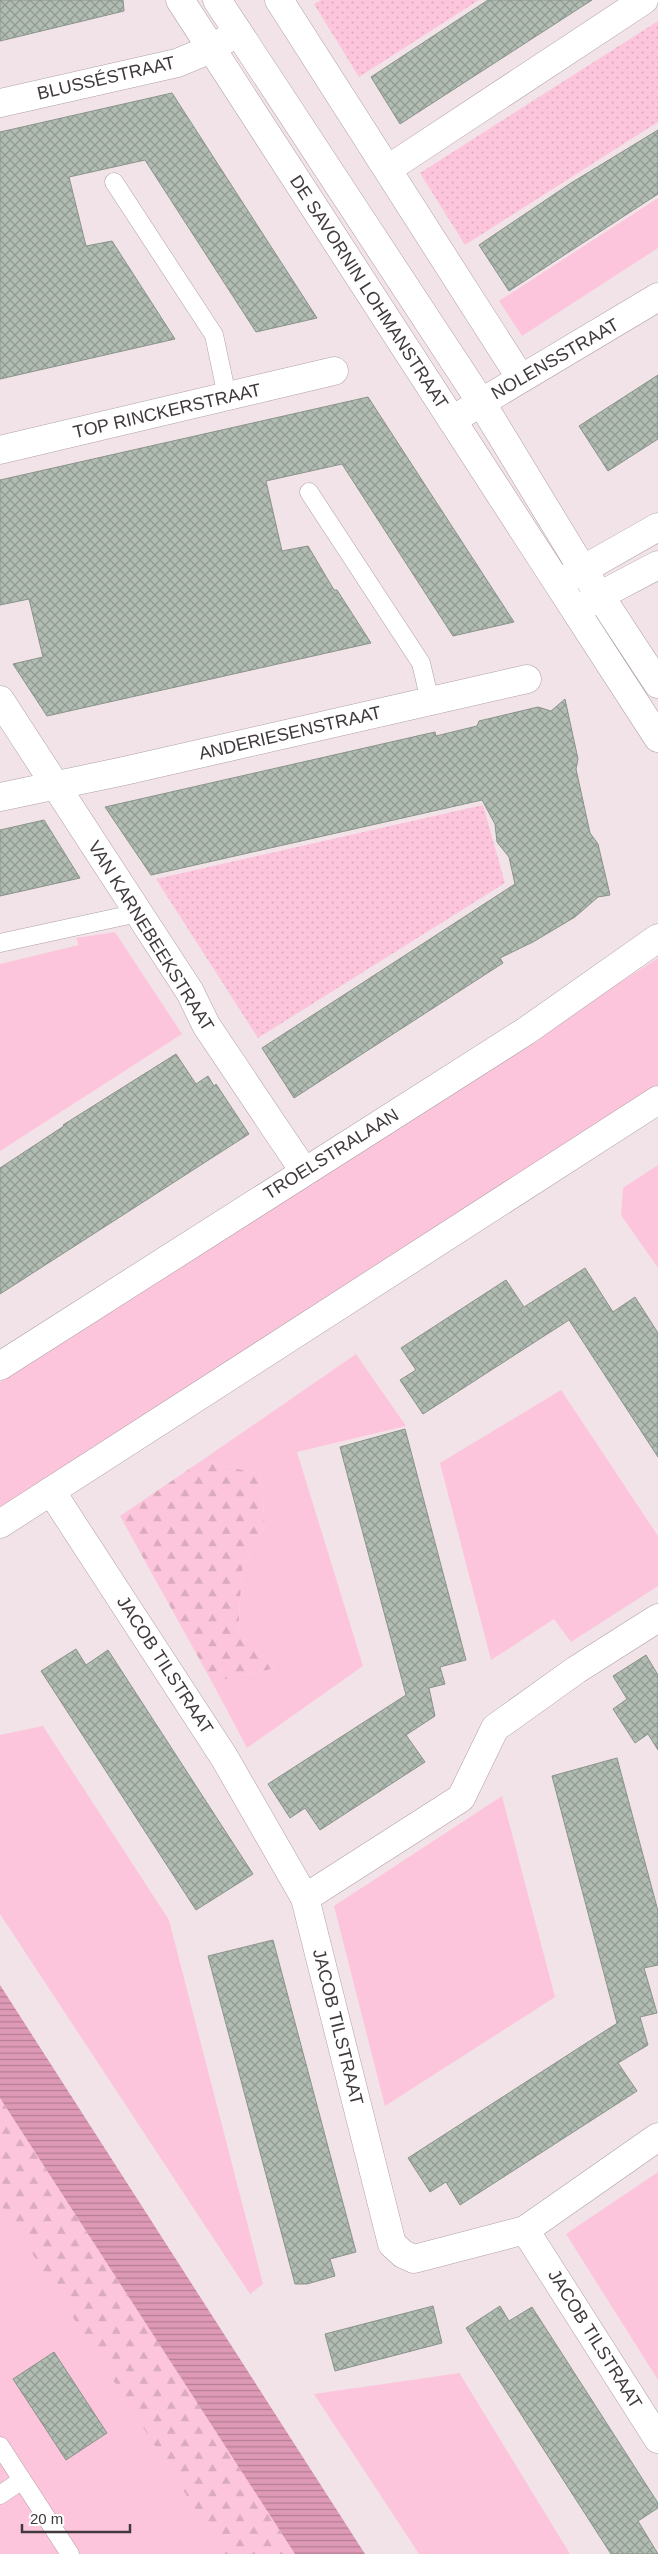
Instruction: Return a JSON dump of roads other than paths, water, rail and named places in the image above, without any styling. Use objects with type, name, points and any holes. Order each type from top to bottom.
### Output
[{"type":"street","name":"DE SAVORNIN LOHMANSTRAAT","points":[[180,0],[657,735]]},
{"type":"street","name":"DE SAVORNIN LOHMANSTRAAT","points":[[217,0],[481,402],[583,570],[658,684]]},
{"type":"street","points":[[280,0],[520,377]]},
{"type":"street","points":[[388,169],[644,0]]},
{"type":"street","name":"BLUSSÉSTRAAT","points":[[0,103],[177,63],[211,49],[238,32]]},
{"type":"street","name":"NOLENSSTRAAT","points":[[452,420],[520,377],[593,337],[658,297]]},
{"type":"street","name":"TOP RINCKERSTRAAT","points":[[0,450],[334,371]]},
{"type":"street","points":[[558,584],[658,527]]},
{"type":"street","points":[[576,611],[601,595],[658,565]]},
{"type":"street","name":"ANDERIESENSTRAAT","points":[[0,797],[53,784],[124,771],[527,679]]},
{"type":"street","name":"VAN KARNEBEEKSTRAAT","points":[[0,700],[190,992],[206,1025],[304,1171]]},
{"type":"street","name":"TROELSTRALAAN","points":[[0,1366],[526,1031],[658,938]]},
{"type":"street","points":[[0,1524],[658,1100]]},
{"type":"street","name":"JACOB TILSTRAAT","points":[[51,1491],[224,1757],[305,1898],[392,2244],[402,2254],[414,2259],[525,2230],[658,2439]]},
{"type":"street","points":[[305,1898],[461,1798],[495,1728],[576,1670],[658,1618]]},
{"type":"street","points":[[525,2230],[658,2137]]},
{"type":"lane","points":[[114,182],[214,336],[227,396]]},
{"type":"lane","points":[[309,492],[421,663],[430,701]]},
{"type":"lane","points":[[0,943],[138,913]]},
{"type":"lane","points":[[0,2446],[70,2554]]},
{"type":"lane","points":[[0,2494],[22,2480]]}]
